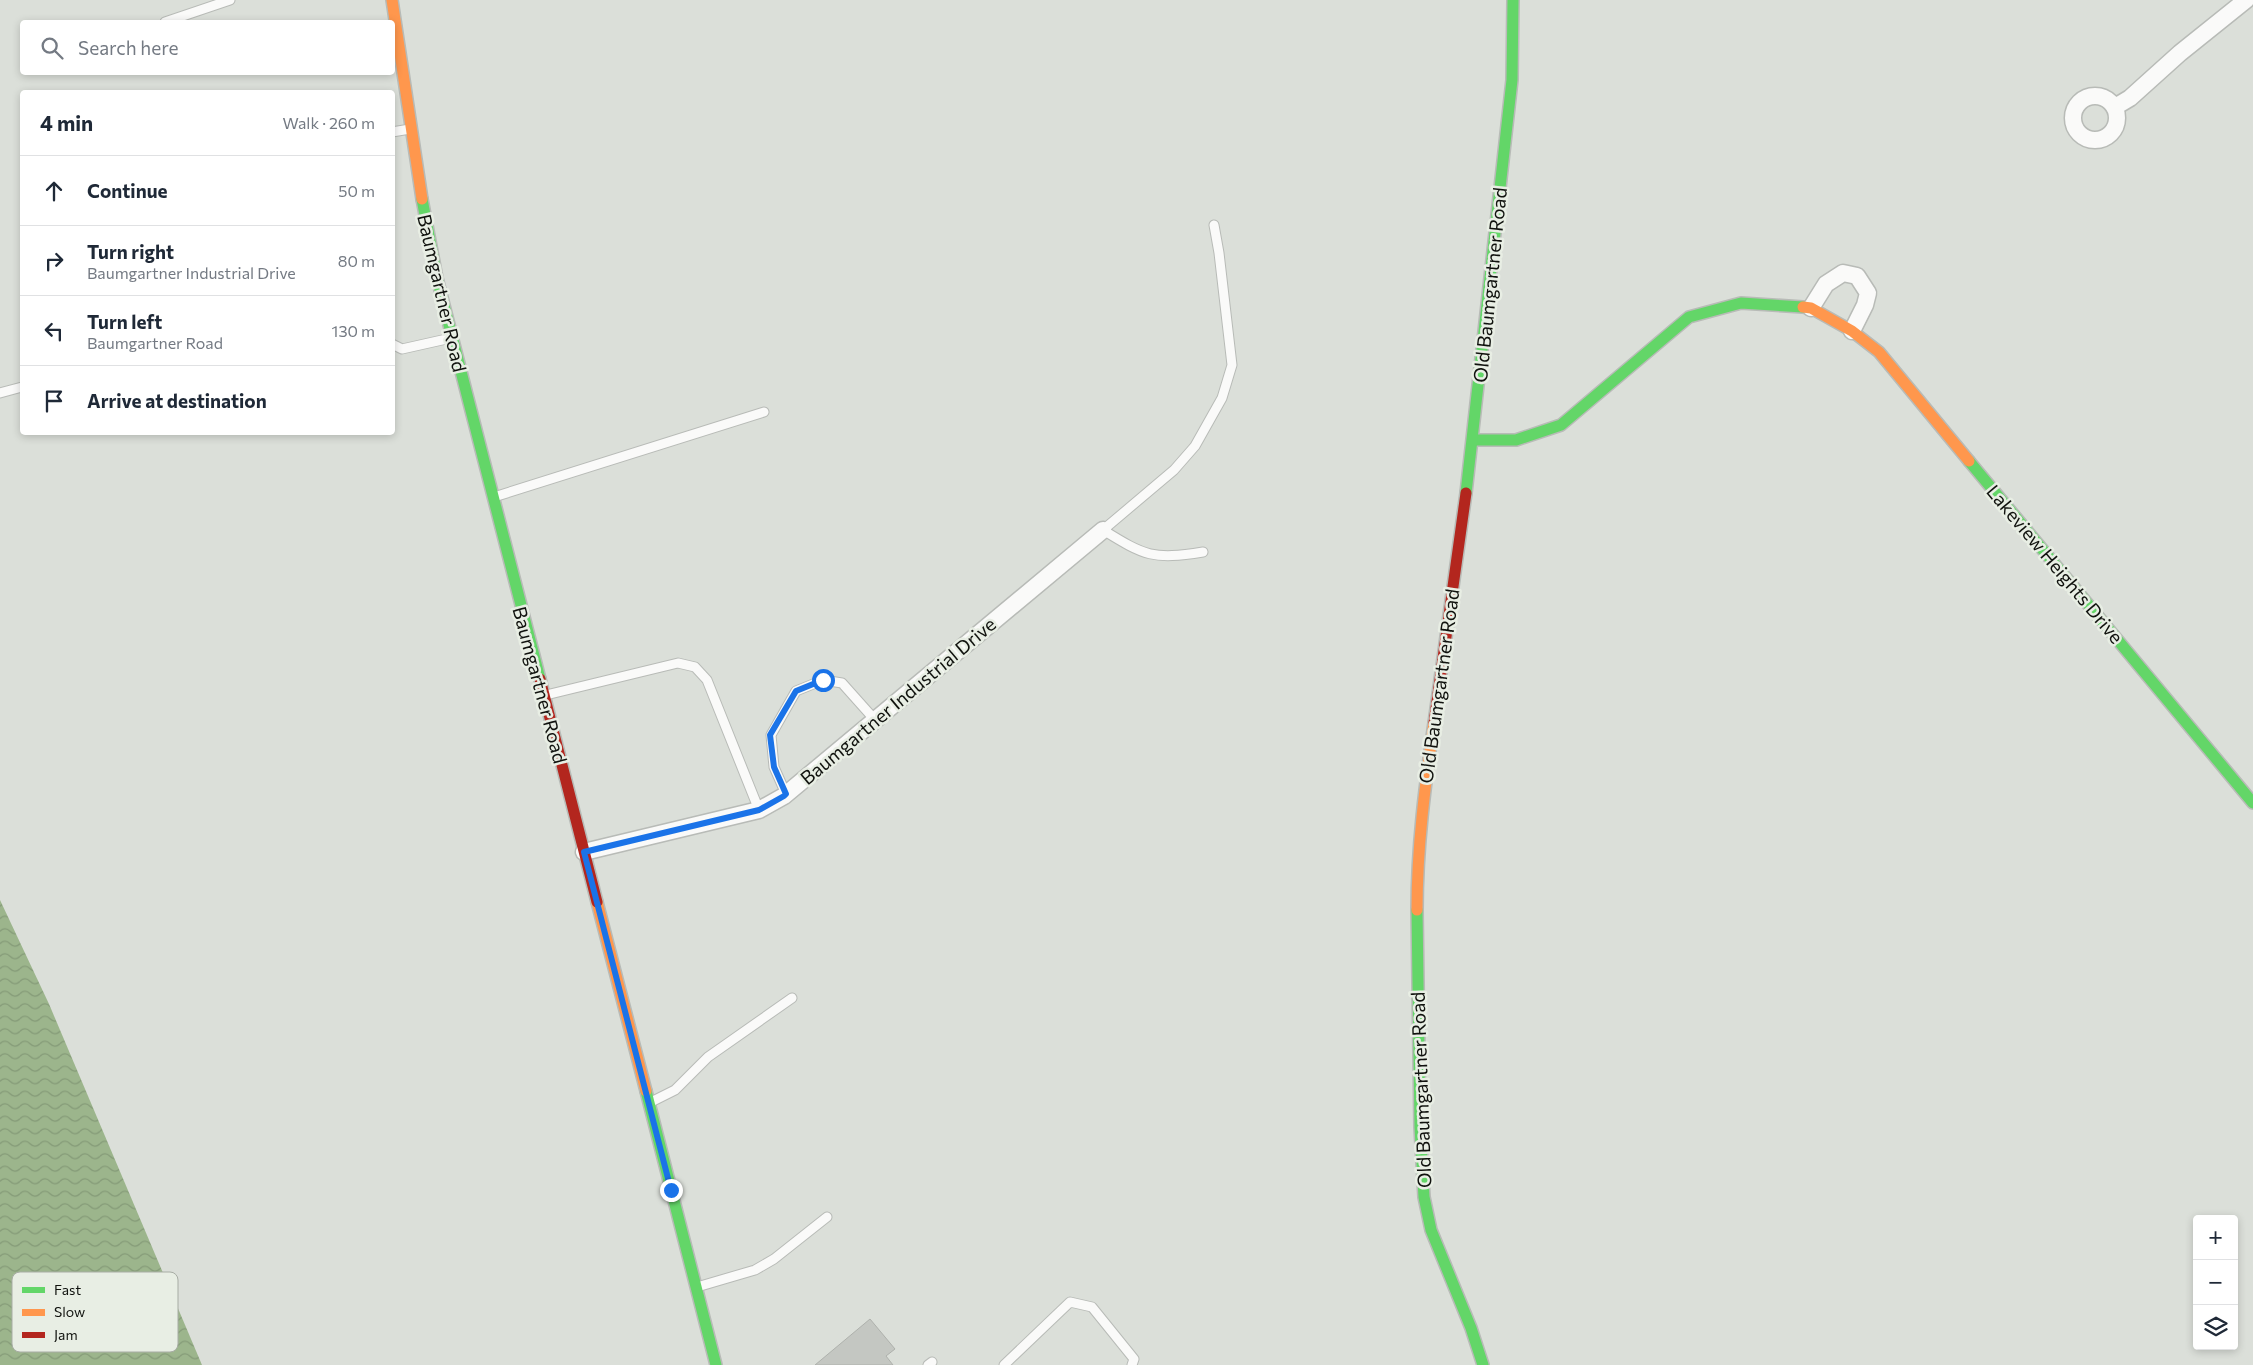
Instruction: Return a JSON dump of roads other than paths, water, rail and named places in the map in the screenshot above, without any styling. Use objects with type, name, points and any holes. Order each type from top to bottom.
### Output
[{"type":"street","name":"Baumgartner Road","points":[[392,0],[395,20]]},
{"type":"street","name":"Old Baumgartner Road","points":[[1483,1365],[1471,1328],[1438,1250],[1424,1197],[1420,1128],[1416,945],[1417,868],[1421,816],[1474,440],[1512,80],[1513,0]]},
{"type":"street","points":[[2115,107],[2130,98],[2180,53],[2246,0]]},
{"type":"street","name":"Baumgartner Road","points":[[395,22],[424,217],[451,338],[716,1365]]},
{"type":"street","points":[[1810,308],[1826,284],[1843,273],[1856,276],[1868,293],[1865,304],[1852,331]]},
{"type":"street","name":"Lakeview Heights Drive","points":[[1474,440],[1516,440],[1561,425],[1689,317],[1741,303],[1810,308],[1852,331],[1879,352],[2253,803]]},
{"type":"street","name":"Baumgartner Industrial Drive","points":[[584,852],[759,810],[786,794],[1103,530]]},
{"type":"lane","points":[[171,20],[230,0]]},
{"type":"lane","points":[[395,132],[410,129]]},
{"type":"lane","points":[[1203,552],[1168,557],[1137,551],[1103,530],[1174,470],[1196,446],[1222,398],[1232,365],[1214,225]]},
{"type":"lane","points":[[395,351],[451,338]]},
{"type":"lane","points":[[395,346],[402,349]]},
{"type":"lane","points":[[0,393],[20,388]]},
{"type":"lane","points":[[492,498],[764,412]]},
{"type":"lane","points":[[543,695],[678,663],[695,667],[707,680],[759,810]]},
{"type":"lane","points":[[786,794],[774,767],[770,735],[796,691],[823,680],[842,682],[875,720]]},
{"type":"lane","points":[[649,1104],[675,1090],[708,1057],[792,998]]},
{"type":"lane","points":[[697,1287],[755,1270],[774,1258],[827,1217]]},
{"type":"lane","points":[[1004,1365],[1070,1302],[1092,1308],[1134,1360],[1132,1365]]},
{"type":"water","points":[[0,900],[49,1004],[163,1272],[12,1272],[12,1352],[178,1352],[178,1308],[202,1365],[0,1365]]}]
